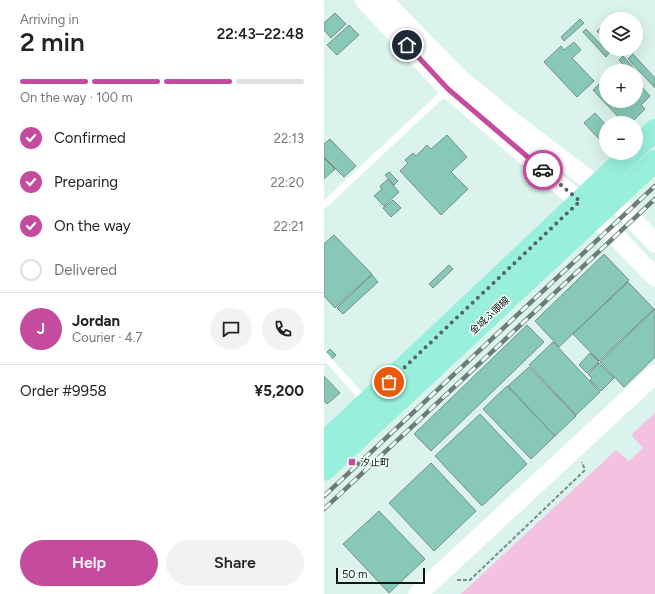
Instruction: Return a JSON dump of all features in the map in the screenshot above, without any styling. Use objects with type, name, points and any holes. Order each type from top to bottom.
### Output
[{"type":"main road","points":[[643,141],[655,130]]},
{"type":"main road","name":"金城ふ頭線","points":[[324,470],[373,410],[580,201],[624,160]]},
{"type":"main road","name":"金城ふ頭線","points":[[324,443],[373,410],[596,216],[655,161]]},
{"type":"street","points":[[364,0],[596,216],[655,277]]},
{"type":"street","points":[[384,0],[454,83],[513,122],[614,199],[655,243]]},
{"type":"street","points":[[418,594],[655,374]]},
{"type":"lane","points":[[324,205],[454,83]]},
{"type":"lane","points":[[324,355],[373,410]]},
{"type":"path","points":[[433,581],[470,580],[585,470],[576,448]]},
{"type":"shaded area","points":[[655,413],[655,594],[461,594],[616,450],[629,461],[643,448],[631,435]]},
{"type":"building","points":[[335,13],[346,24],[331,38],[324,30],[324,23]]},
{"type":"building","points":[[580,19],[584,23],[564,41],[561,37]]},
{"type":"building","points":[[349,25],[359,35],[337,55],[327,45]]},
{"type":"building","points":[[586,29],[599,43],[599,49],[583,32]]},
{"type":"building","points":[[574,42],[581,50],[572,58],[594,81],[577,97],[544,62],[561,46],[564,50]]},
{"type":"building","points":[[623,56],[630,64],[623,64],[619,60]]},
{"type":"building","points":[[631,56],[635,56],[642,64],[633,64],[628,59]]},
{"type":"building","points":[[643,65],[655,78],[655,88],[643,75]]},
{"type":"building","points":[[599,84],[599,96],[593,90]]},
{"type":"building","points":[[643,88],[650,96],[643,103]]},
{"type":"building","points":[[643,107],[645,109],[638,116],[617,116],[610,108]]},
{"type":"building","points":[[595,113],[599,117],[599,139],[584,123]]},
{"type":"building","points":[[447,135],[467,157],[451,172],[468,189],[441,215],[400,171],[408,163],[405,160],[413,153],[416,156],[427,145],[431,149]]},
{"type":"building","points":[[330,139],[356,166],[344,177],[324,157],[324,144]]},
{"type":"building","points":[[324,158],[335,169],[324,179]]},
{"type":"building","points":[[389,172],[398,181],[394,185],[385,175]]},
{"type":"building","points":[[388,179],[399,192],[384,206],[374,196],[382,189],[380,186]]},
{"type":"building","points":[[393,200],[401,208],[391,217],[383,208]]},
{"type":"building","points":[[334,235],[372,274],[335,308],[324,296],[324,244]]},
{"type":"building","points":[[604,254],[629,280],[559,347],[535,321]]},
{"type":"building","points":[[449,265],[453,269],[433,288],[429,284]]},
{"type":"building","points":[[372,275],[378,282],[343,314],[337,308]]},
{"type":"building","points":[[628,282],[654,309],[599,361],[573,334]]},
{"type":"building","points":[[655,309],[655,357],[624,387],[600,362]]},
{"type":"building","points":[[527,325],[544,342],[431,451],[414,434]]},
{"type":"building","points":[[553,342],[600,392],[576,415],[529,365]]},
{"type":"building","points":[[330,349],[336,355],[330,361],[324,355]]},
{"type":"building","points":[[590,353],[599,362],[587,373],[579,365]]},
{"type":"building","points":[[599,363],[614,378],[601,391],[590,380],[592,378],[588,374]]},
{"type":"building","points":[[529,367],[576,416],[555,436],[508,386]]},
{"type":"building","points":[[324,376],[340,393],[327,404],[324,401]]},
{"type":"building","points":[[507,386],[555,436],[531,459],[483,409]]},
{"type":"building","points":[[480,414],[527,464],[482,506],[435,456]]},
{"type":"building","points":[[431,463],[476,511],[434,551],[389,503]]},
{"type":"building","points":[[379,511],[425,559],[389,593],[343,544]]},
{"type":"railway","points":[[324,496],[655,186]]},
{"type":"railway","points":[[324,509],[655,199]]},
{"type":"way so far","points":[[389,382],[580,201],[543,170]]},
{"type":"place","name":"汐止町","points":[[352,462]]},
{"type":"route","points":[[407,45],[448,89],[543,170]]}]
